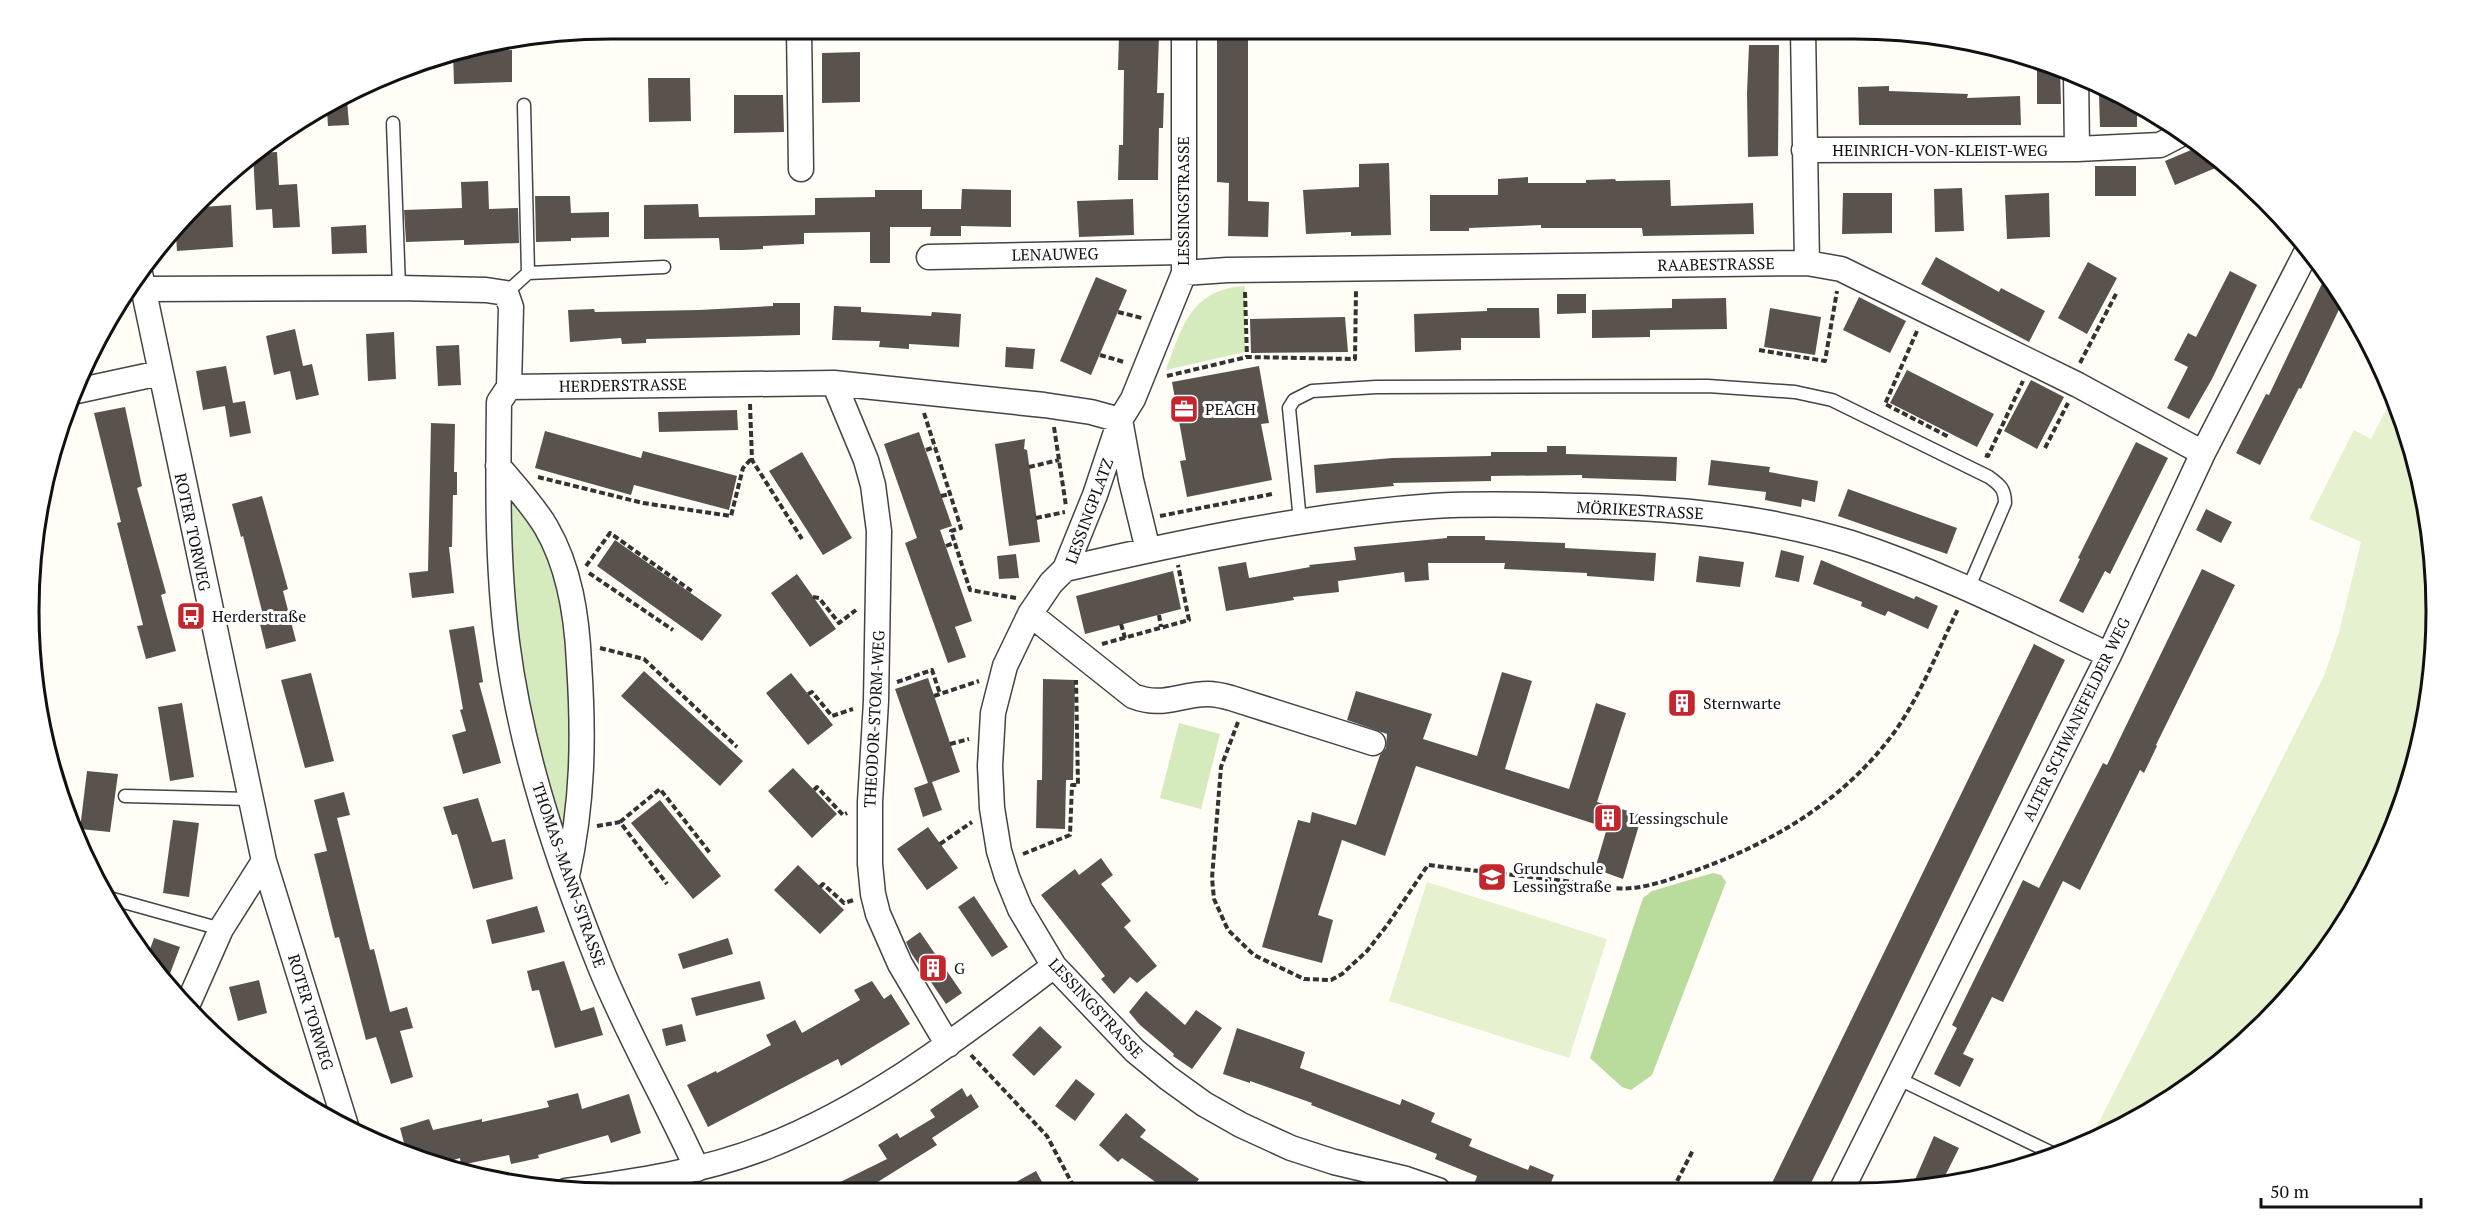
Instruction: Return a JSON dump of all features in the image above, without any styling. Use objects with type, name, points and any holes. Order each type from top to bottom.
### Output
[{"type":"street","points":[[799,39],[801,169]]},
{"type":"street","name":"LESSINGSTRASSE","points":[[1136,389],[1183,262],[1184,39]]},
{"type":"street","points":[[1803,39],[1807,263]]},
{"type":"street","points":[[2076,84],[2077,149]]},
{"type":"street","name":"HEINRICH-VON-KLEIST-WEG","points":[[1804,150],[2077,149],[2160,145],[2175,137]]},
{"type":"street","name":"LENAUWEG","points":[[928,256],[1183,262]]},
{"type":"street","name":"ALTER SCHWANEFELDER WEG","points":[[1845,1183],[2109,655],[2204,453],[2304,258]]},
{"type":"street","name":"RAABESTRASSE","points":[[1183,262],[1227,270],[1807,263],[1841,269],[2074,384],[2204,453]]},
{"type":"street","points":[[144,281],[486,290],[506,293],[511,307],[509,387]]},
{"type":"street","name":"ROTER TORWEG","points":[[142,283],[264,861],[343,1116]]},
{"type":"street","points":[[84,389],[160,373]]},
{"type":"street","name":"HERDERSTRASSE","points":[[509,387],[834,382],[1044,405],[1092,412],[1120,420]]},
{"type":"street","name":"THEODOR-STORM-WEG","points":[[834,382],[866,460],[873,485],[879,531],[877,695],[870,802],[870,864],[873,894],[883,925],[900,964],[952,1042]]},
{"type":"street","name":"THOMAS-MANN-STRASSE","points":[[509,387],[499,402],[498,466],[502,590],[515,693],[543,811],[600,966],[697,1169]]},
{"type":"street","name":"LESSINGPLATZ","points":[[1065,569],[1095,495],[1120,420],[1136,389]]},
{"type":"street","name":"LESSINGPLATZ","points":[[1065,569],[1148,550],[1139,520],[1120,420]]},
{"type":"street","points":[[498,466],[547,529],[563,568],[579,642],[583,746],[580,796],[567,879]]},
{"type":"street","name":"MÖRIKESTRASSE","points":[[1148,550],[1300,521],[1432,506],[1653,508],[1717,515],[1809,532],[1891,557],[1968,589],[2109,655]]},
{"type":"street","name":"LESSINGSTRASSE","points":[[1065,569],[1051,583],[1034,608],[1011,651],[999,686],[991,734],[992,808],[1007,877],[1033,934],[1054,966],[1135,1051],[1168,1078],[1222,1114],[1291,1148],[1334,1162],[1418,1183]]},
{"type":"street","points":[[1034,608],[1076,651],[1133,696],[1148,702],[1208,694],[1246,702],[1374,743]]},
{"type":"street","points":[[191,998],[221,928],[264,861]]},
{"type":"street","points":[[614,1183],[697,1169],[763,1148],[809,1129],[902,1077],[1054,966]]},
{"type":"lane","points":[[524,105],[528,273]]},
{"type":"lane","points":[[393,123],[399,288]]},
{"type":"lane","points":[[506,293],[528,273],[663,267]]},
{"type":"lane","points":[[1300,521],[1289,408],[1294,400],[1312,391],[1376,387],[1708,386],[1795,392],[1817,395],[1841,404],[1989,477],[2000,486],[2005,493],[2005,503],[1968,589]]},
{"type":"lane","points":[[125,796],[250,800]]},
{"type":"lane","points":[[118,900],[221,928]]},
{"type":"lane","points":[[1897,1078],[2046,1150]]},
{"type":"path","points":[[1759,350],[1825,361],[1841,269]]},
{"type":"path","points":[[1136,389],[1166,376],[1247,357],[1355,359],[1356,283]]},
{"type":"path","points":[[1245,285],[1247,357]]},
{"type":"path","points":[[2045,448],[2117,292]]},
{"type":"path","points":[[1925,311],[1886,404],[1957,441]]},
{"type":"path","points":[[1977,451],[1988,456],[2032,363]]},
{"type":"path","points":[[748,382],[752,458],[802,539]]},
{"type":"path","points":[[917,390],[961,528],[951,531],[970,591]]},
{"type":"path","points":[[1044,405],[1056,431],[1066,523]]},
{"type":"path","points":[[926,450],[935,447]]},
{"type":"path","points":[[534,476],[643,503],[731,516],[743,468],[752,458]]},
{"type":"path","points":[[1029,466],[1059,460]]},
{"type":"path","points":[[941,496],[950,494]]},
{"type":"path","points":[[1139,520],[1272,494]]},
{"type":"path","points":[[1036,518],[1066,512]]},
{"type":"path","points":[[563,568],[586,567],[610,533],[693,592]]},
{"type":"path","points":[[946,546],[954,543]]},
{"type":"path","points":[[563,568],[582,576],[587,572],[673,630]]},
{"type":"path","points":[[1021,855],[1070,835],[1072,785],[1078,785],[1076,651],[1189,620],[1179,573]]},
{"type":"path","points":[[1246,702],[1221,767],[1212,878],[1214,899],[1228,930],[1254,955],[1304,979],[1331,980],[1342,974],[1366,951],[1403,904],[1428,865],[1629,888],[1676,877],[1711,865],[1751,848],[1800,821],[1838,792],[1865,766],[1893,733],[1906,713],[1968,589]]},
{"type":"path","points":[[962,594],[970,591],[1034,608]]},
{"type":"path","points":[[813,597],[819,598],[839,623],[879,592]]},
{"type":"path","points":[[1159,615],[1161,627]]},
{"type":"path","points":[[1121,624],[1125,638]]},
{"type":"path","points":[[579,642],[644,659],[736,747]]},
{"type":"path","points":[[808,694],[812,692],[832,716],[932,670],[940,694]]},
{"type":"path","points":[[934,696],[981,680],[999,686]]},
{"type":"path","points":[[814,790],[817,787],[843,815],[870,802]]},
{"type":"path","points":[[574,833],[583,828],[620,822],[660,789],[710,853]]},
{"type":"path","points":[[940,844],[992,808]]},
{"type":"path","points":[[620,822],[667,884]]},
{"type":"path","points":[[820,887],[824,884],[844,903],[873,894]]},
{"type":"path","points":[[952,1042],[1047,1136],[1072,1183]]},
{"type":"path","points":[[1677,1183],[1693,1150]]},
{"type":"green space","points":[[1245,286],[1245,352],[1166,370],[1184,325],[1200,303],[1212,294]]},
{"type":"green space","points":[[2388,406],[2407,463],[2421,536],[2425,574],[2425,648],[2421,686],[2407,759],[2396,795],[2367,864],[2349,897],[2330,929],[2284,988],[2231,1041],[2202,1065],[2172,1087],[2096,1129],[2324,676],[2339,632],[2361,542],[2309,519],[2354,430],[2371,439]]},
{"type":"green space","points":[[511,497],[551,555],[572,619],[570,836],[561,835],[523,696],[508,535]]},
{"type":"green space","points":[[1179,723],[1220,734],[1201,809],[1160,798]]},
{"type":"green space","points":[[1713,873],[1721,875],[1726,882],[1652,1075],[1631,1090],[1622,1087],[1590,1058],[1643,898],[1652,891]]},
{"type":"green space","points":[[1427,882],[1607,939],[1569,1058],[1389,1001]]},
{"type":"building","points":[[1119,39],[1159,39],[1157,93],[1164,93],[1163,128],[1159,128],[1158,180],[1118,180],[1119,145],[1123,145],[1124,70],[1118,70]]},
{"type":"building","points":[[1217,39],[1248,39],[1248,201],[1269,202],[1268,237],[1228,236],[1229,183],[1217,182]]},
{"type":"building","points":[[1749,45],[1779,45],[1778,156],[1748,157]]},
{"type":"building","points":[[512,50],[512,82],[454,84],[453,61],[497,51]]},
{"type":"building","points":[[860,52],[860,102],[822,103],[822,53]]},
{"type":"building","points":[[2037,69],[2060,78],[2061,104],[2037,104]]},
{"type":"building","points":[[648,78],[690,78],[691,121],[649,122]]},
{"type":"building","points":[[1889,86],[1889,91],[1968,94],[1967,98],[2020,96],[2021,125],[1859,125],[1858,87]]},
{"type":"building","points":[[2099,94],[2137,114],[2137,127],[2100,127]]},
{"type":"building","points":[[734,95],[783,95],[784,132],[734,133]]},
{"type":"building","points":[[347,104],[349,125],[328,126],[327,115]]},
{"type":"building","points":[[2192,150],[2215,168],[2175,185],[2165,161]]},
{"type":"building","points":[[269,152],[277,152],[279,185],[297,184],[300,227],[273,228],[272,209],[256,210],[254,165]]},
{"type":"building","points":[[1389,163],[1391,235],[1351,236],[1351,232],[1306,234],[1303,190],[1359,187],[1359,164]]},
{"type":"building","points":[[2095,166],[2136,166],[2136,196],[2095,196]]},
{"type":"building","points":[[1528,177],[1528,183],[1586,183],[1586,180],[1615,179],[1616,181],[1670,180],[1671,206],[1753,203],[1754,234],[1643,236],[1642,228],[1541,228],[1541,225],[1469,228],[1469,231],[1430,231],[1430,195],[1498,195],[1498,179]]},
{"type":"building","points":[[488,181],[489,209],[518,208],[519,243],[464,245],[464,240],[406,242],[404,210],[462,208],[461,182]]},
{"type":"building","points":[[1962,188],[1964,231],[1935,232],[1934,189]]},
{"type":"building","points":[[962,189],[1011,190],[1011,227],[961,226],[961,236],[930,236],[931,227],[890,227],[890,263],[870,263],[870,232],[804,233],[804,244],[763,246],[763,249],[742,250],[720,250],[719,238],[644,239],[644,205],[698,204],[699,217],[815,215],[815,198],[875,197],[875,190],[922,190],[922,209],[961,209]]},
{"type":"building","points":[[1843,193],[1892,193],[1892,233],[1842,234]]},
{"type":"building","points":[[2049,193],[2050,237],[2007,239],[2005,195]]},
{"type":"building","points":[[535,196],[570,196],[571,213],[609,212],[609,237],[536,242]]},
{"type":"building","points":[[1133,199],[1134,235],[1079,237],[1077,201]]},
{"type":"building","points":[[231,205],[233,247],[177,251],[176,240],[207,207]]},
{"type":"building","points":[[366,225],[367,253],[332,254],[331,227]]},
{"type":"building","points":[[1936,257],[1999,292],[2001,288],[2045,311],[2029,342],[1921,284]]},
{"type":"building","points":[[2088,262],[2117,278],[2087,334],[2058,318]]},
{"type":"building","points":[[2230,271],[2257,285],[2212,379],[2189,419],[2167,408],[2188,367],[2174,360],[2188,333],[2196,337]]},
{"type":"building","points":[[1096,277],[1127,290],[1091,375],[1060,361]]},
{"type":"building","points":[[2322,283],[2339,309],[2301,389],[2299,388],[2260,465],[2236,453],[2266,394],[2269,395]]},
{"type":"building","points":[[1557,294],[1586,294],[1586,313],[1557,314]]},
{"type":"building","points":[[1859,297],[1906,321],[1890,353],[1843,330]]},
{"type":"building","points":[[1726,298],[1727,329],[1650,330],[1650,337],[1592,338],[1592,310],[1672,308],[1672,299]]},
{"type":"building","points":[[773,303],[800,303],[800,335],[646,339],[646,343],[622,344],[621,338],[570,342],[568,310],[594,309],[595,312],[699,310],[773,306]]},
{"type":"building","points":[[834,306],[861,307],[861,312],[931,316],[932,312],[961,314],[959,347],[909,344],[909,349],[879,347],[880,341],[832,340]]},
{"type":"building","points":[[1487,308],[1539,308],[1540,338],[1461,338],[1461,350],[1415,352],[1414,314],[1487,311]]},
{"type":"building","points":[[1770,308],[1821,317],[1815,355],[1764,347]]},
{"type":"building","points":[[1345,317],[1348,352],[1251,353],[1250,319]]},
{"type":"building","points":[[295,329],[303,366],[312,364],[319,395],[296,400],[290,371],[274,375],[266,336]]},
{"type":"building","points":[[394,332],[396,379],[368,381],[366,334]]},
{"type":"building","points":[[459,345],[461,385],[438,386],[436,346]]},
{"type":"building","points":[[1006,347],[1035,349],[1033,369],[1005,367]]},
{"type":"building","points":[[226,366],[233,403],[245,401],[251,433],[230,437],[225,406],[203,410],[196,371]]},
{"type":"building","points":[[1259,366],[1269,423],[1261,424],[1272,480],[1187,497],[1180,461],[1186,460],[1172,382]]},
{"type":"building","points":[[1907,370],[1994,414],[1977,447],[1890,403]]},
{"type":"building","points":[[2031,380],[2064,397],[2037,449],[2004,431]]},
{"type":"building","points":[[125,407],[142,486],[137,488],[166,593],[161,595],[176,651],[146,659],[137,626],[143,625],[117,523],[121,522],[94,413]]},
{"type":"building","points":[[737,410],[738,430],[659,432],[658,412]]},
{"type":"building","points":[[431,423],[455,424],[454,472],[457,472],[457,495],[453,495],[452,547],[449,547],[454,593],[412,598],[409,573],[428,571]]},
{"type":"building","points":[[545,431],[641,458],[643,451],[737,476],[729,510],[634,485],[631,495],[535,468]]},
{"type":"building","points":[[919,432],[952,526],[940,530],[972,621],[955,627],[966,657],[948,663],[905,543],[917,538],[884,444]]},
{"type":"building","points":[[1025,439],[1024,449],[1027,450],[1040,542],[1009,546],[995,444]]},
{"type":"building","points":[[2136,442],[2168,458],[2110,574],[2105,571],[2083,613],[2059,601]]},
{"type":"building","points":[[1547,446],[1566,446],[1566,454],[1677,457],[1676,481],[1582,478],[1582,475],[1491,476],[1491,481],[1393,483],[1394,486],[1316,493],[1314,465],[1392,458],[1491,456],[1491,452],[1547,452]]},
{"type":"building","points":[[802,452],[852,538],[823,555],[769,471]]},
{"type":"building","points":[[1711,460],[1770,467],[1769,472],[1818,481],[1815,502],[1802,499],[1801,507],[1765,500],[1766,492],[1708,485]]},
{"type":"building","points":[[1848,489],[1957,528],[1947,554],[1838,516]]},
{"type":"building","points":[[262,496],[288,589],[283,591],[296,641],[266,649],[258,616],[263,615],[243,536],[241,537],[232,504]]},
{"type":"building","points":[[2206,509],[2232,522],[2221,543],[2196,530]]},
{"type":"building","points":[[1447,536],[1485,536],[1485,540],[1565,543],[1565,548],[1656,553],[1654,581],[1587,576],[1587,573],[1504,569],[1505,563],[1428,563],[1429,580],[1405,582],[1404,572],[1338,581],[1339,592],[1293,597],[1294,600],[1226,611],[1218,567],[1246,562],[1249,578],[1310,567],[1309,565],[1356,560],[1354,547],[1447,538]]},
{"type":"building","points":[[615,540],[722,615],[702,641],[597,566]]},
{"type":"building","points":[[1781,550],[1804,556],[1799,582],[1775,577]]},
{"type":"building","points":[[1016,554],[1019,578],[999,579],[997,556]]},
{"type":"building","points":[[1699,556],[1744,562],[1740,587],[1696,582]]},
{"type":"building","points":[[1821,560],[1914,599],[1916,596],[1938,606],[1928,629],[1888,611],[1885,616],[1861,606],[1862,602],[1813,584]]},
{"type":"building","points":[[2202,569],[2235,585],[2144,773],[2140,770],[2080,890],[2063,881],[2003,1002],[1992,997],[1963,1054],[1974,1059],[1960,1087],[1934,1074],[1957,1028],[1952,1025],[2023,880],[2039,888],[2103,763],[2107,765]]},
{"type":"building","points":[[1173,571],[1181,609],[1085,634],[1076,596]]},
{"type":"building","points":[[797,574],[836,629],[810,647],[771,593]]},
{"type":"building","points":[[474,626],[483,682],[479,683],[501,763],[463,774],[452,735],[466,731],[460,710],[463,709],[449,630]]},
{"type":"building","points":[[2034,644],[2065,660],[1811,1183],[1772,1183]]},
{"type":"building","points":[[644,671],[743,761],[720,786],[621,696]]},
{"type":"building","name":"Lessingschule","points":[[1502,672],[1532,681],[1505,769],[1569,789],[1596,703],[1626,713],[1597,802],[1642,815],[1623,879],[1595,869],[1607,828],[1416,766],[1385,856],[1342,840],[1318,915],[1333,920],[1322,963],[1262,947],[1298,820],[1310,823],[1312,812],[1356,825],[1380,755],[1386,748],[1387,734],[1347,720],[1356,691],[1432,714],[1423,739],[1477,756]]},
{"type":"building","points":[[311,673],[334,761],[305,768],[281,680]]},
{"type":"building","points":[[791,673],[833,725],[808,745],[766,693]]},
{"type":"building","points":[[928,678],[960,772],[932,782],[942,810],[923,817],[914,788],[928,783],[895,689]]},
{"type":"building","points":[[1043,679],[1075,680],[1073,780],[1066,780],[1065,829],[1036,828],[1037,780],[1042,780]]},
{"type":"building","points":[[182,703],[194,777],[170,781],[158,707]]},
{"type":"building","points":[[793,768],[837,814],[812,838],[768,791]]},
{"type":"building","points":[[87,771],[118,774],[110,832],[83,829],[81,824]]},
{"type":"building","points":[[344,792],[350,815],[337,818],[370,950],[374,949],[390,1012],[407,1007],[413,1028],[400,1031],[413,1077],[391,1084],[376,1037],[366,1040],[339,937],[335,938],[314,854],[327,851],[314,800]]},
{"type":"building","points":[[478,798],[492,842],[505,839],[513,879],[473,889],[457,834],[452,835],[443,807]]},
{"type":"building","points":[[660,800],[721,876],[693,899],[631,823]]},
{"type":"building","points":[[173,820],[199,823],[189,897],[163,893]]},
{"type":"building","points":[[928,827],[958,868],[927,890],[897,849]]},
{"type":"building","points":[[1101,858],[1113,875],[1101,884],[1131,921],[1124,927],[1157,966],[1137,983],[1130,977],[1114,994],[1101,979],[1105,976],[1041,895],[1075,869],[1079,875]]},
{"type":"building","points":[[798,865],[844,910],[820,934],[774,890]]},
{"type":"building","name":"G","points":[[974,896],[1008,947],[992,957],[958,907]]},
{"type":"building","points":[[537,906],[545,932],[492,944],[486,920]]},
{"type":"building","name":"G","points":[[920,932],[962,993],[946,1004],[906,942]]},
{"type":"building","points":[[154,938],[180,947],[170,974],[157,959],[150,949]]},
{"type":"building","points":[[728,938],[733,954],[683,969],[678,954]]},
{"type":"building","points":[[564,961],[581,1011],[594,1007],[603,1035],[555,1048],[539,990],[532,991],[527,971]]},
{"type":"building","points":[[259,980],[267,1013],[238,1021],[229,987]]},
{"type":"building","points":[[760,981],[765,999],[696,1016],[691,998]]},
{"type":"building","points":[[872,981],[884,999],[891,994],[910,1024],[841,1066],[838,1059],[708,1127],[687,1085],[716,1071],[717,1073],[771,1045],[766,1035],[795,1020],[802,1033],[860,1000],[854,990]]},
{"type":"building","points":[[1146,991],[1185,1025],[1196,1010],[1222,1028],[1192,1069],[1173,1056],[1174,1054],[1140,1025],[1129,1012]]},
{"type":"building","points":[[682,1024],[686,1041],[666,1046],[662,1029]]},
{"type":"building","points":[[1040,1026],[1062,1047],[1034,1076],[1012,1055]]},
{"type":"building","points":[[1237,1028],[1305,1052],[1300,1068],[1400,1105],[1402,1099],[1435,1113],[1431,1122],[1472,1139],[1469,1146],[1528,1170],[1530,1165],[1554,1175],[1551,1183],[1477,1183],[1475,1182],[1477,1176],[1435,1159],[1437,1154],[1311,1105],[1312,1103],[1223,1074]]},
{"type":"building","points":[[1076,1079],[1095,1094],[1075,1121],[1055,1106]]},
{"type":"building","points":[[962,1088],[967,1097],[971,1094],[979,1107],[932,1138],[937,1145],[876,1183],[838,1183],[887,1159],[878,1145],[897,1133],[900,1138],[935,1117],[930,1110]]},
{"type":"building","points":[[578,1093],[582,1109],[629,1094],[641,1133],[611,1143],[608,1135],[538,1155],[539,1158],[511,1164],[509,1155],[464,1164],[461,1163],[460,1158],[452,1161],[404,1144],[400,1128],[429,1119],[433,1130],[482,1119],[482,1122],[549,1107],[547,1101]]},
{"type":"building","points":[[1126,1113],[1146,1130],[1140,1137],[1199,1179],[1196,1183],[1157,1183],[1122,1158],[1118,1162],[1099,1145]]},
{"type":"building","points":[[1934,1136],[1959,1148],[1945,1175],[1915,1179]]},
{"type":"building","points":[[1036,1171],[1043,1183],[1014,1183]]},
{"type":"place","name":"PEACH","points":[[1184,409]]},
{"type":"place","name":"Herderstraße","points":[[191,616]]},
{"type":"place","name":"Sternwarte","points":[[1682,703]]},
{"type":"place","name":"Lessingschule","points":[[1608,818]]},
{"type":"place","name":"Grundschule Lessingstraße","points":[[1492,877]]},
{"type":"place","name":"G","points":[[933,968]]}]
